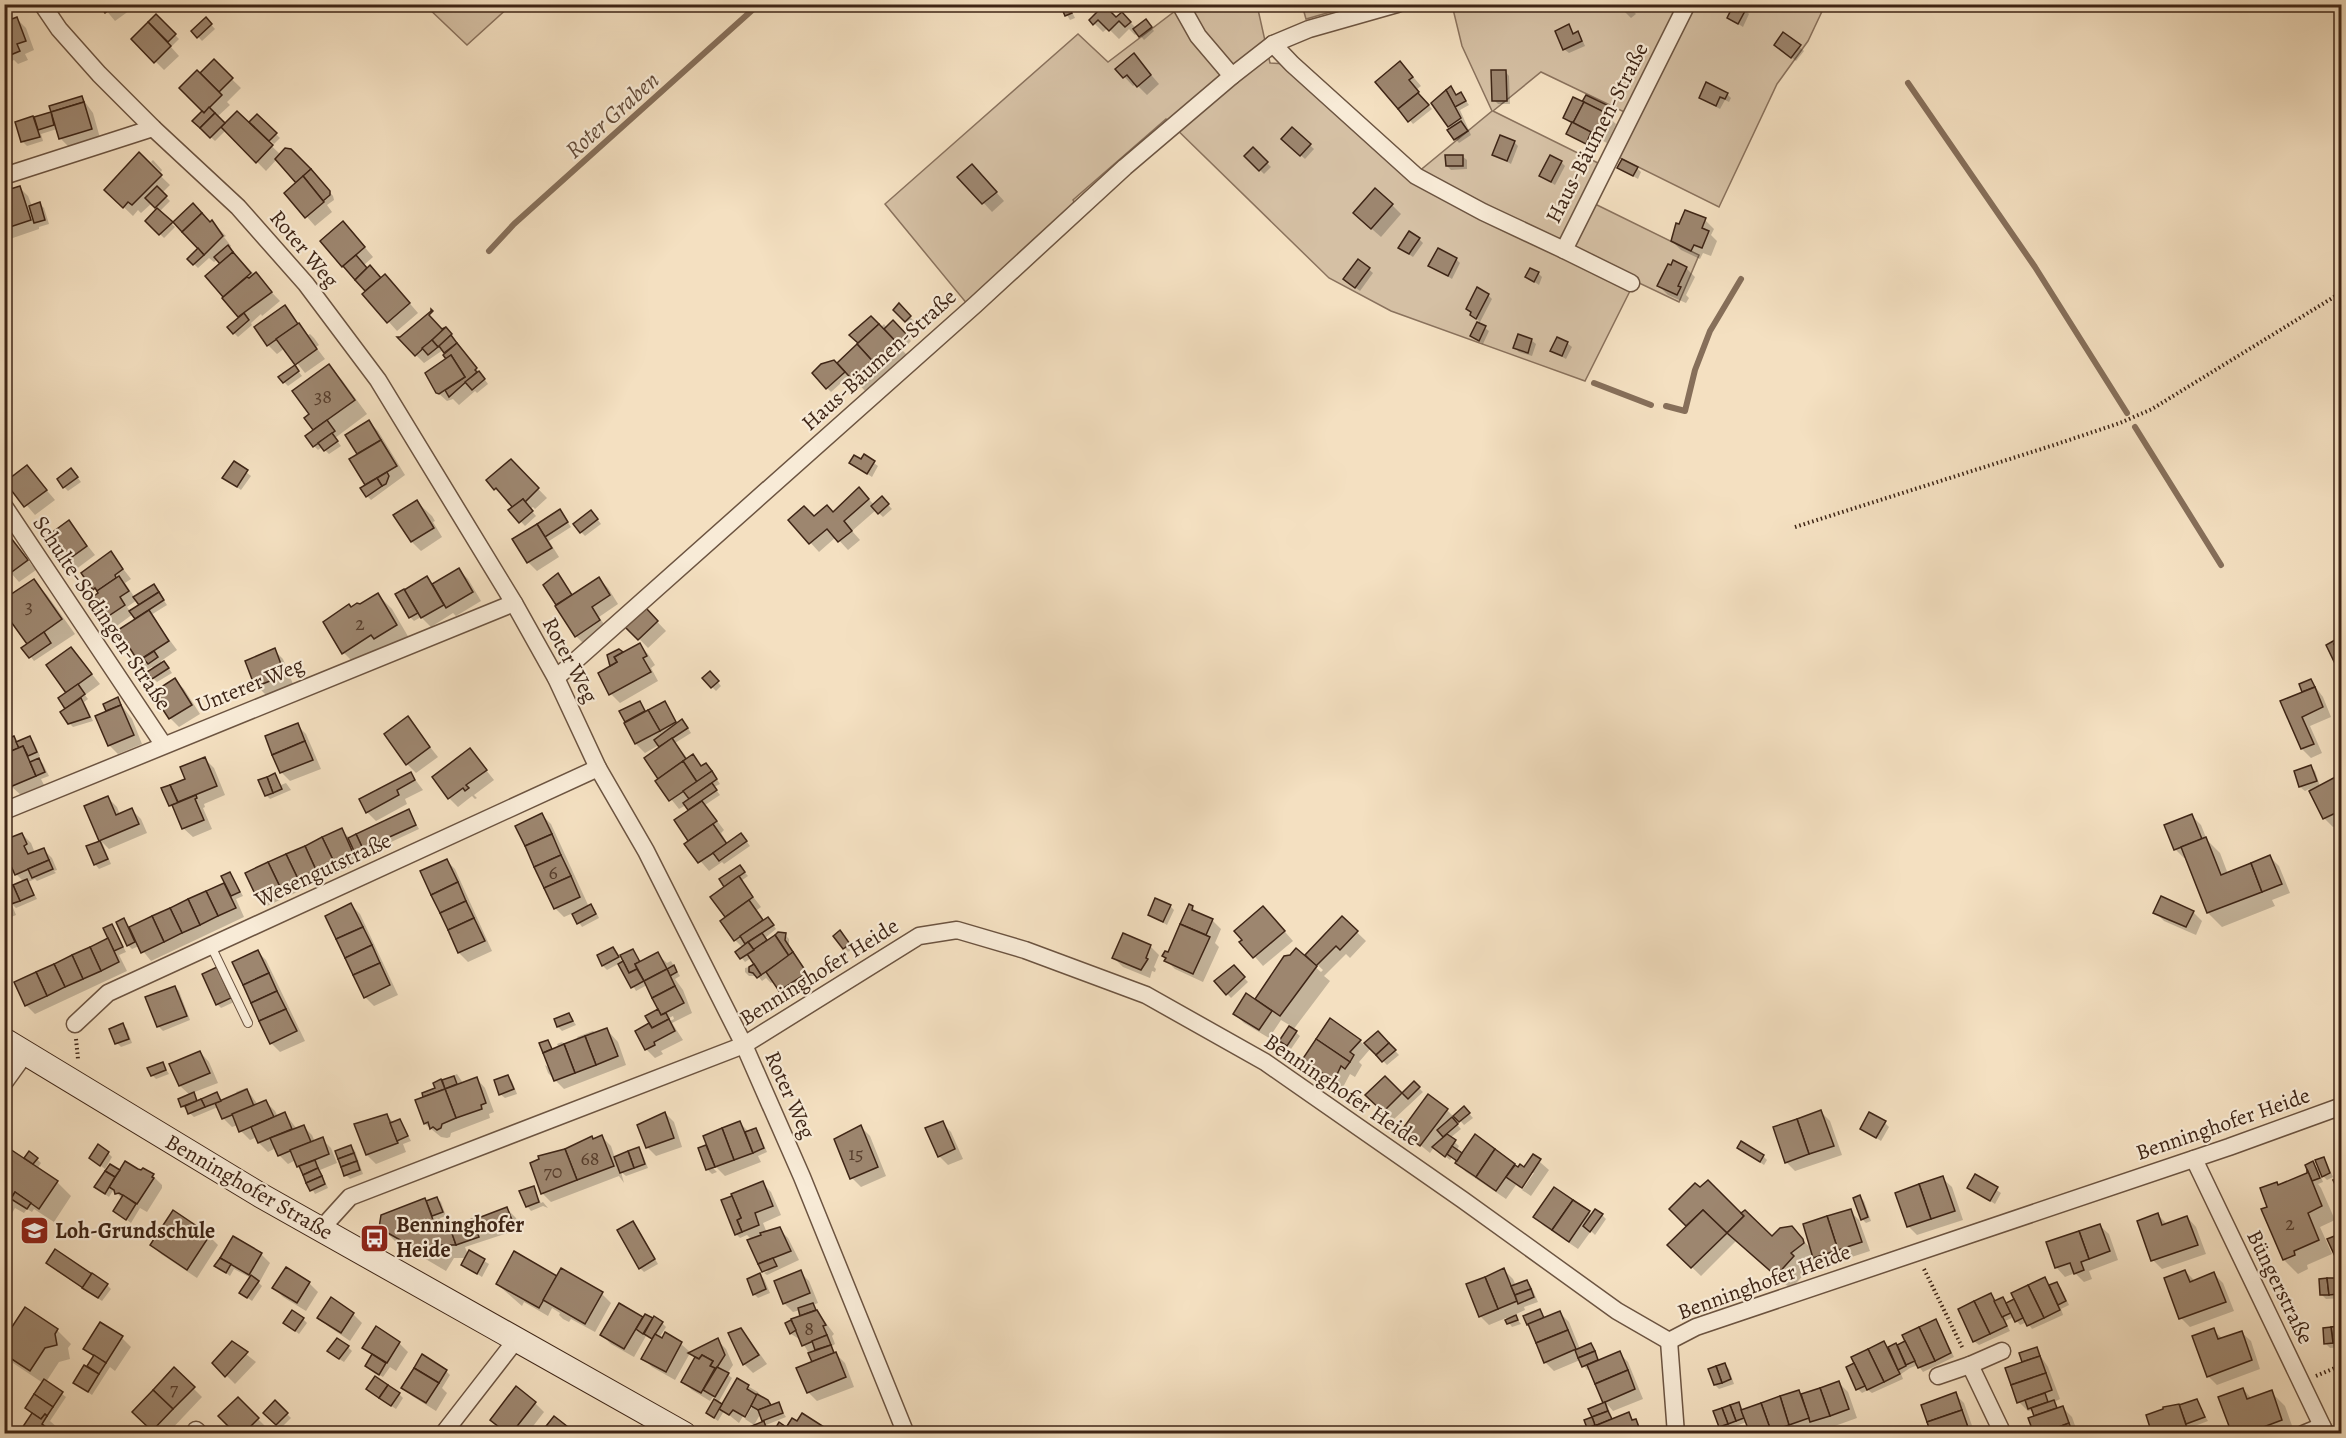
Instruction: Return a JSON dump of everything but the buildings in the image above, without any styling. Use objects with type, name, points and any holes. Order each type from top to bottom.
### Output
[{"type":"main road","name":"Benninghofer Straße","points":[[4,1040],[321,1229],[684,1434]]},
{"type":"street","name":"Roter Weg","points":[[42,4],[59,29],[99,74],[238,207],[306,284],[378,380],[514,603],[556,678],[598,768],[645,851],[744,1045],[802,1176],[906,1434]]},
{"type":"street","points":[[1180,4],[1198,36],[1232,76]]},
{"type":"street","name":"Haus-Bäumen-Straße","points":[[556,678],[975,305],[1125,167],[1232,76],[1273,44],[1309,29],[1397,4]]},
{"type":"street","name":"Haus-Bäumen-Straße","points":[[1564,250],[1687,4]]},
{"type":"street","name":"Haus-Bäumen-Straße","points":[[1273,44],[1292,64],[1416,176],[1480,211],[1631,283]]},
{"type":"street","points":[[4,176],[153,128]]},
{"type":"street","name":"Schulte-Sodingen-Straße","points":[[4,506],[163,744]]},
{"type":"street","name":"Unterer Weg","points":[[4,811],[163,744],[514,603]]},
{"type":"street","name":"Wesengutstraße","points":[[75,1024],[108,993],[598,768]]},
{"type":"street","name":"Benninghofer Heide","points":[[321,1229],[350,1197],[744,1045],[919,936],[957,930],[1025,950],[1146,995],[1265,1062],[1617,1311],[1669,1341],[1696,1327],[2194,1159],[2342,1106]]},
{"type":"street","points":[[4,1083],[25,1054]]},
{"type":"street","name":"Büngerstraße","points":[[2194,1159],[2324,1430]]},
{"type":"street","points":[[443,1434],[516,1340]]},
{"type":"street","points":[[1669,1341],[1676,1434]]},
{"type":"street","points":[[1938,1376],[2002,1351]]},
{"type":"street","points":[[1970,1365],[2003,1434]]},
{"type":"street","points":[[2303,1434],[2324,1430]]},
{"type":"lane","points":[[211,946],[248,1023]]},
{"type":"path","points":[[1795,527],[2152,409],[2342,292]]},
{"type":"path","points":[[1917,1252],[1970,1365]]},
{"type":"path","points":[[2301,1382],[2342,1365]]},
{"type":"shaded area","points":[[425,5],[511,5],[467,45]]},
{"type":"shaded area","points":[[1183,5],[1257,5],[1270,63],[1287,64],[1418,172],[1492,111],[1462,46],[1452,5],[1825,5],[1808,41],[1777,84],[1719,207],[1616,156],[1635,117],[1541,72],[1493,111],[1602,165],[1593,203],[1699,255],[1679,302],[1635,281],[1585,381],[1391,311],[1329,278],[1166,119],[1073,200],[1077,208],[968,305],[885,204],[1078,34],[1108,62]]},
{"type":"shaded area","points":[[1302,5],[1348,5],[1348,7],[1306,19]]},
{"type":"waterway","name":"Roter Graben","points":[[489,251],[514,224],[759,4]]},
{"type":"waterway","points":[[1908,83],[2035,267],[2127,413]]},
{"type":"waterway","points":[[1666,406],[1685,411],[1695,370],[1710,331],[1741,279]]},
{"type":"waterway","points":[[1594,383],[1651,405]]},
{"type":"waterway","points":[[2135,427],[2221,565]]},
{"type":"place","name":"Loh-Grundschule","points":[[34,1231]]},
{"type":"place","name":"Benninghofer Heide","points":[[375,1238]]}]
